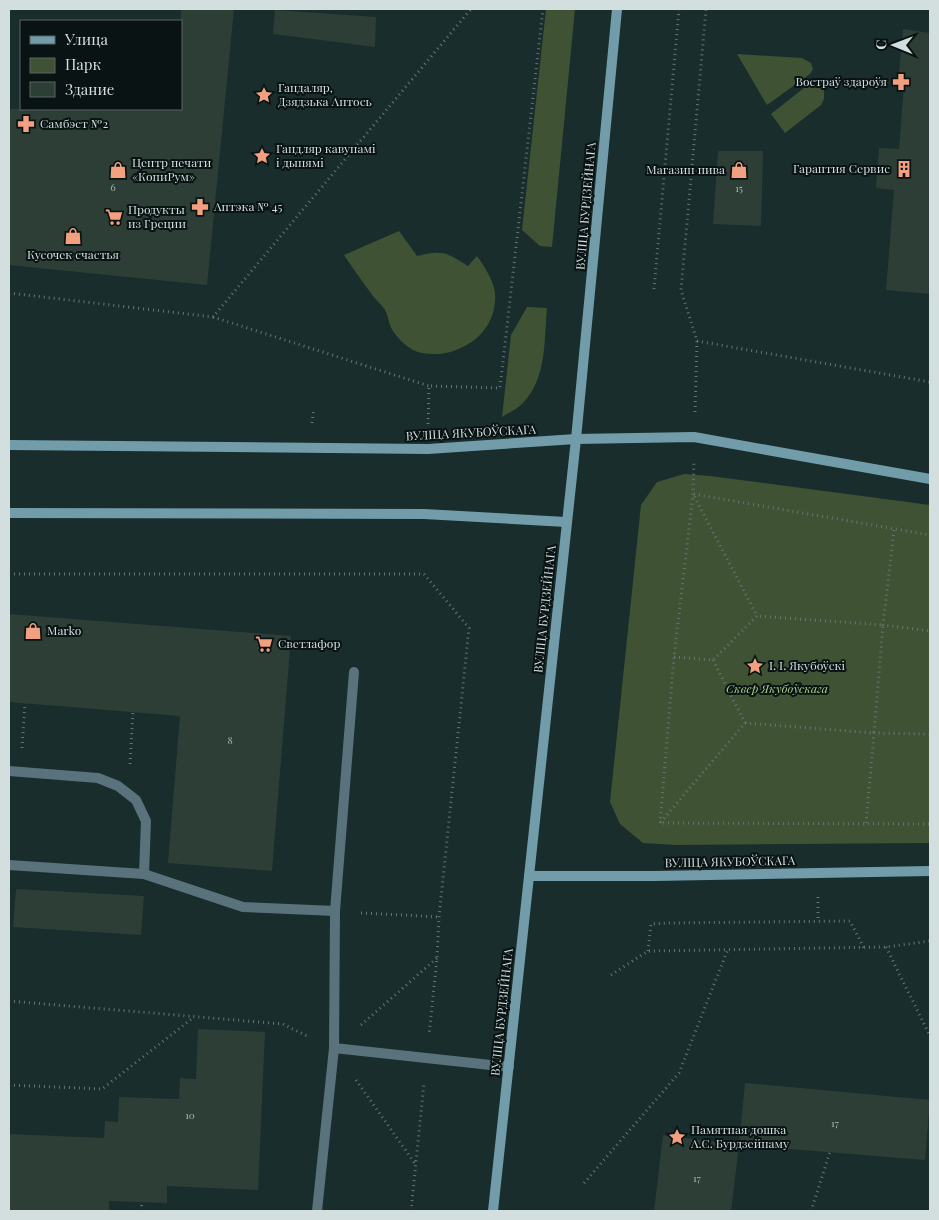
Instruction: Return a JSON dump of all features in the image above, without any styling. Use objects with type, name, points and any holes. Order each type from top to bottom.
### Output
[{"type":"main road","name":"ВУЛІЦА БУРДЗЕЙНАГА","points":[[493,1211],[576,439],[617,9]]},
{"type":"main road","name":"ВУЛІЦА ЯКУБОЎСКАГА","points":[[9,445],[428,450],[576,439],[694,437],[930,479]]},
{"type":"main road","points":[[9,514],[424,514],[566,522]]},
{"type":"main road","name":"ВУЛІЦА ЯКУБОЎСКАГА","points":[[530,876],[655,876],[930,871]]},
{"type":"lane","points":[[317,1211],[334,1048],[335,911],[354,672]]},
{"type":"lane","points":[[9,771],[98,778],[118,786],[129,794],[136,800],[146,821],[144,874]]},
{"type":"lane","points":[[9,865],[144,874],[243,907],[335,911]]},
{"type":"lane","points":[[334,1048],[508,1067]]},
{"type":"path","points":[[213,317],[471,9]]},
{"type":"path","points":[[9,292],[213,317],[429,386],[500,388],[542,9]]},
{"type":"path","points":[[654,289],[679,9]]},
{"type":"path","points":[[660,823],[674,657],[693,494],[697,341],[681,290],[706,9]]},
{"type":"path","points":[[697,341],[930,382]]},
{"type":"path","points":[[428,425],[429,386]]},
{"type":"path","points":[[693,494],[930,535]]},
{"type":"path","points":[[693,494],[757,616]]},
{"type":"path","points":[[866,824],[883,625],[894,530]]},
{"type":"path","points":[[9,574],[424,574],[469,628],[411,1211]]},
{"type":"path","points":[[674,657],[713,660],[757,616],[883,625],[930,631]]},
{"type":"path","points":[[713,660],[746,723]]},
{"type":"path","points":[[20,772],[25,703]]},
{"type":"path","points":[[129,794],[133,712]]},
{"type":"path","points":[[660,823],[746,723]]},
{"type":"path","points":[[746,723],[874,733],[930,734]]},
{"type":"path","points":[[660,823],[930,824]]},
{"type":"path","points":[[335,911],[439,917]]},
{"type":"path","points":[[648,951],[651,924],[672,923],[850,921],[864,948]]},
{"type":"path","points":[[611,975],[648,951],[864,948],[930,941]]},
{"type":"path","points":[[886,947],[930,1036]]},
{"type":"path","points":[[584,1184],[679,1073],[728,949]]},
{"type":"path","points":[[334,1048],[437,958]]},
{"type":"path","points":[[9,1001],[283,1024],[334,1048],[416,1165]]},
{"type":"path","points":[[9,1086],[102,1089],[195,1016]]},
{"type":"path","points":[[811,1211],[830,1152]]},
{"type":"path","points":[[141,1211],[142,1202]]},
{"type":"green space","points":[[546,9],[575,9],[552,247],[540,246],[522,230]]},
{"type":"green space","points":[[737,54],[802,58],[811,63],[813,69],[810,74],[767,105]]},
{"type":"green space","points":[[809,84],[819,84],[824,87],[824,99],[821,105],[785,133],[771,114]]},
{"type":"green space","points":[[399,231],[417,256],[444,253],[468,266],[477,256],[490,277],[495,301],[489,322],[477,338],[459,349],[439,354],[416,351],[399,339],[390,325],[385,310],[344,255]]},
{"type":"green space","points":[[527,307],[547,308],[543,359],[536,383],[530,394],[515,410],[502,417],[511,335]]},
{"type":"green space","name":"Сквер Якубоўскага","points":[[684,474],[930,505],[930,843],[675,845],[643,843],[620,824],[610,802],[641,505],[657,482]]},
{"type":"building","points":[[181,9],[234,9],[207,285],[9,265],[9,109],[182,110]]},
{"type":"building","points":[[275,10],[376,17],[375,47],[273,34]]},
{"type":"building","name":"Гарантия Сервис","points":[[903,29],[930,33],[930,294],[886,290],[894,190],[876,188],[879,148],[899,149],[904,85],[898,85]]},
{"type":"building","points":[[718,151],[763,151],[761,226],[713,224]]},
{"type":"building","points":[[9,614],[291,636],[272,871],[168,863],[180,716],[9,702]]},
{"type":"building","points":[[16,889],[144,896],[141,935],[13,927]]},
{"type":"building","points":[[198,1029],[265,1032],[258,1190],[167,1186],[167,1203],[109,1201],[109,1211],[9,1211],[9,1134],[104,1138],[105,1121],[118,1122],[119,1097],[179,1099],[180,1078],[196,1079]]},
{"type":"building","points":[[745,1083],[930,1100],[925,1160],[739,1145]]},
{"type":"building","points":[[663,1135],[739,1145],[731,1211],[654,1211]]},
{"type":"place","name":"Востраў здароўя","points":[[901,82]]},
{"type":"place","name":"Гандаляр, Дзядзька Антось","points":[[264,95]]},
{"type":"place","name":"Самбэст №2","points":[[26,124]]},
{"type":"place","name":"Гандляр кавунамі і дынямі","points":[[262,156]]},
{"type":"place","name":"Гарантия Сервис","points":[[904,169]]},
{"type":"place","name":"Центр печати «КопиРум»","points":[[118,170]]},
{"type":"place","name":"Магазин пива","points":[[739,170]]},
{"type":"place","name":"Аптэка № 45","points":[[200,207]]},
{"type":"place","name":"Продукты из Греции","points":[[114,217]]},
{"type":"place","name":"Кусочек счастья","points":[[73,236]]},
{"type":"place","name":"Marko","points":[[33,631]]},
{"type":"place","name":"Светлафор","points":[[264,644]]},
{"type":"place","name":"І. І. Якубоўскі","points":[[755,666]]},
{"type":"place","name":"Памятная дошка А.С. Бурдзейнаму","points":[[677,1137]]}]
